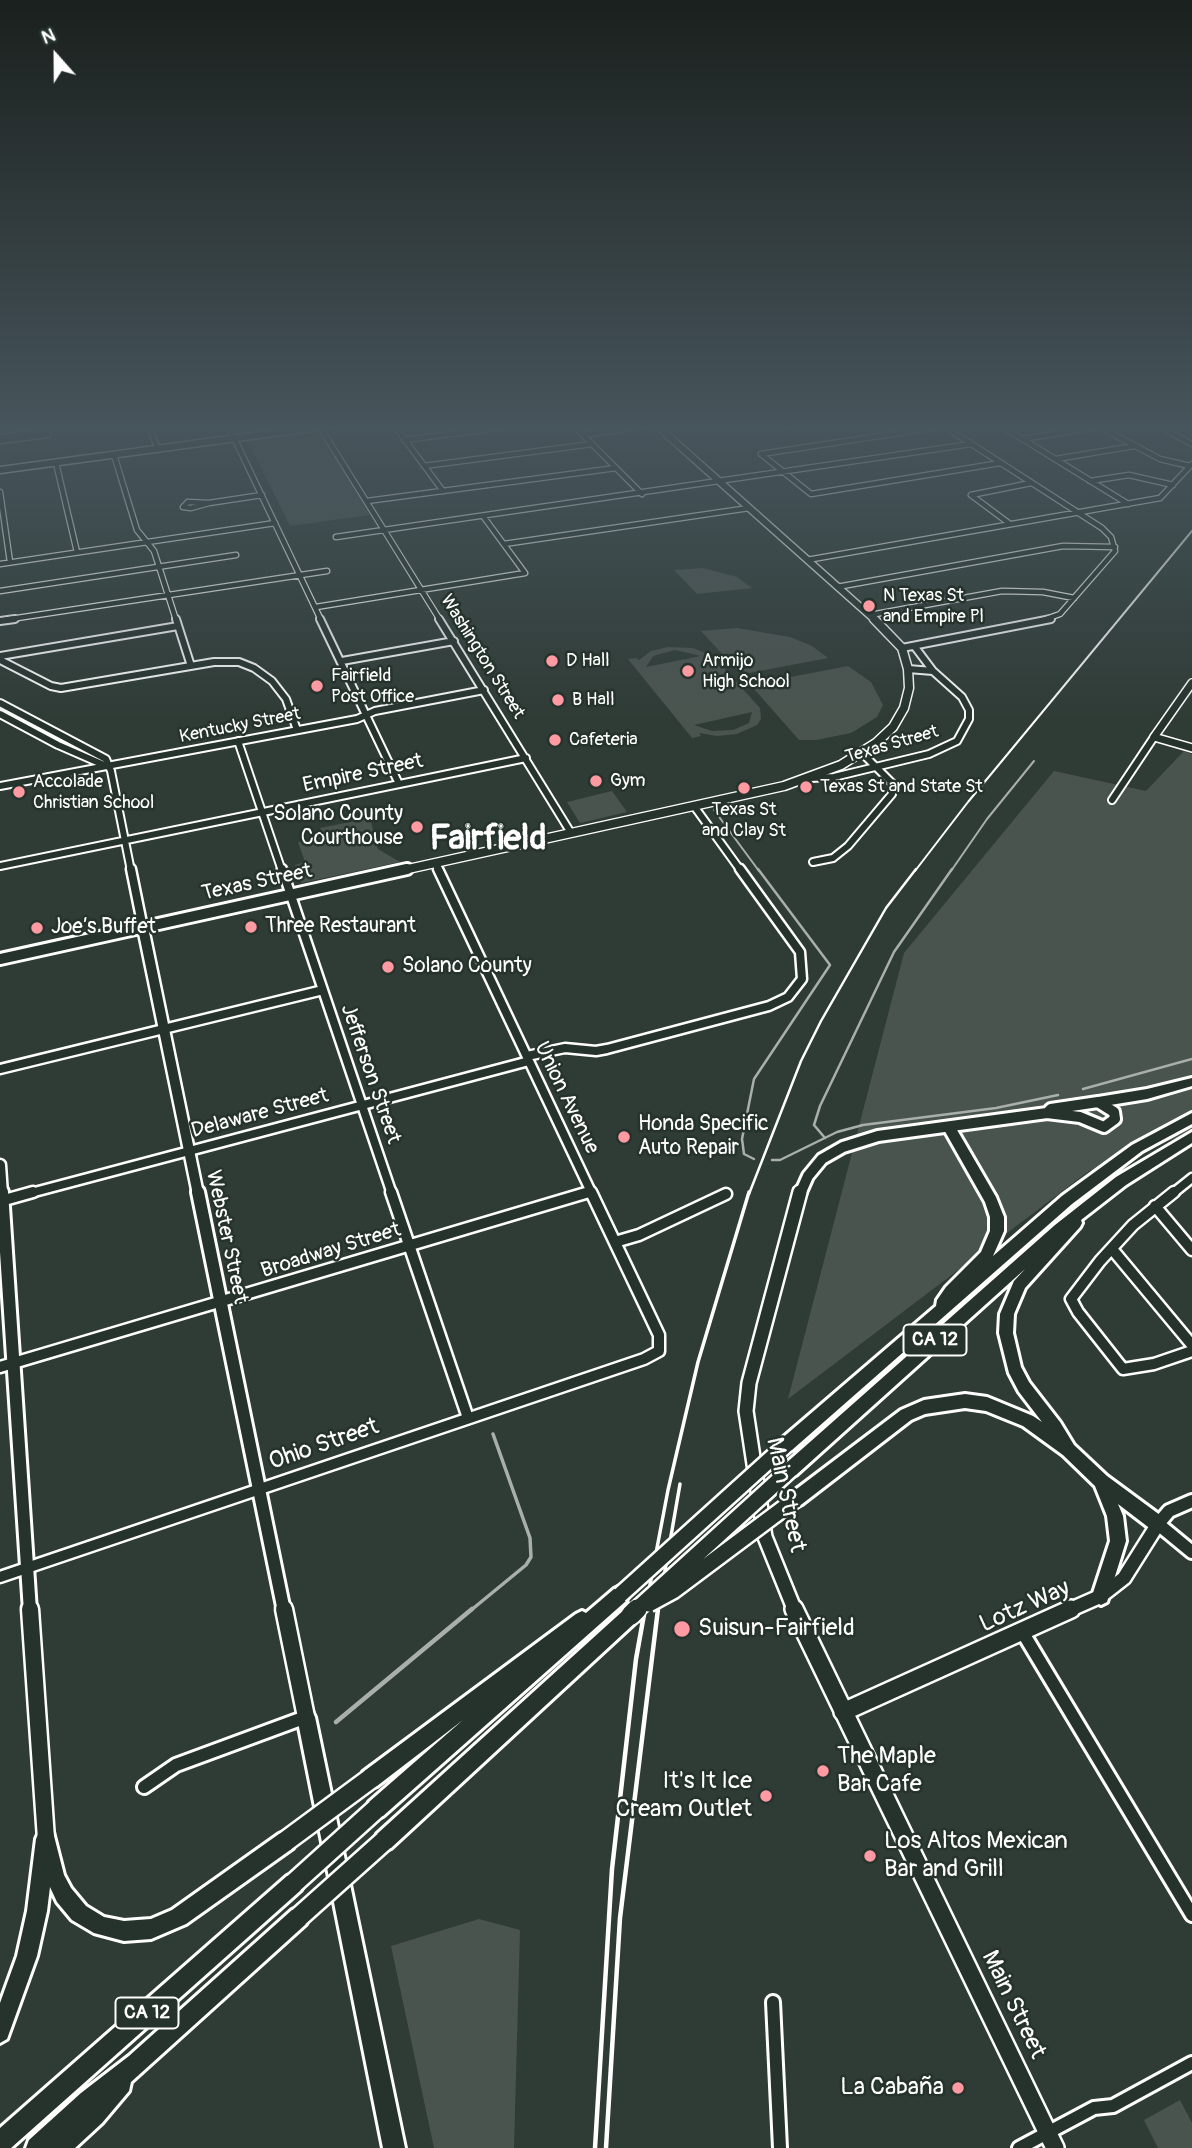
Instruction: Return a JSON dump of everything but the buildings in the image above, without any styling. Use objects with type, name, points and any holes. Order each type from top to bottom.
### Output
[{"type":"highway","points":[[1098,1102],[1147,1094],[1192,1082]]},
{"type":"highway","name":"CA 12","points":[[0,2143],[560,1642],[620,1595],[937,1312],[1102,1172],[1137,1148],[1192,1118]]},
{"type":"highway","points":[[937,1312],[951,1291],[986,1256],[997,1231],[991,1201],[948,1126]]},
{"type":"highway","name":"CA 12","points":[[37,2148],[89,2101],[137,2064],[1060,1228],[1150,1161],[1192,1137]]},
{"type":"highway","points":[[1069,1450],[1024,1387],[1014,1368],[1006,1333],[1007,1314],[1019,1285],[1067,1234],[1082,1212]]},
{"type":"highway","points":[[631,1615],[673,1591],[906,1415],[943,1402],[976,1402],[1009,1411],[1028,1420],[1069,1450],[1101,1481],[1158,1524]]},
{"type":"highway","points":[[1101,1481],[1115,1516],[1118,1541],[1101,1596]]},
{"type":"highway","points":[[46,1839],[55,1877],[64,1895],[79,1913],[101,1926],[124,1931],[151,1928],[179,1917],[560,1642]]},
{"type":"highway","points":[[306,1717],[394,2148]]},
{"type":"highway","points":[[0,2032],[27,1956],[37,1910],[46,1839]]},
{"type":"highway","points":[[59,2148],[94,2115],[137,2064]]},
{"type":"main road","points":[[768,525],[870,615],[902,648],[908,669]]},
{"type":"main road","name":"Texas Street","points":[[0,959],[810,778],[862,753],[893,727],[904,709],[909,688],[908,669]]},
{"type":"main road","name":"Main Street","points":[[1047,1112],[1051,1109],[1098,1102],[1114,1112],[1115,1119],[1104,1127],[1080,1118],[1047,1112],[948,1126],[861,1140],[831,1153],[815,1167],[796,1202],[748,1383],[747,1434],[765,1537],[783,1586],[1051,2140]]},
{"type":"main road","name":"Lotz Way","points":[[844,1712],[1101,1596],[1124,1577],[1158,1524]]},
{"type":"street","points":[[5,525],[10,562]]},
{"type":"street","points":[[71,525],[77,552]]},
{"type":"street","points":[[136,525],[155,551],[191,666]]},
{"type":"street","points":[[0,564],[260,525]]},
{"type":"street","points":[[276,525],[400,784]]},
{"type":"street","name":"Washington Street","points":[[382,525],[571,833]]},
{"type":"street","points":[[336,537],[418,525]]},
{"type":"street","points":[[316,607],[525,573],[490,525]]},
{"type":"street","points":[[504,544],[632,525]]},
{"type":"street","points":[[807,560],[1003,525]]},
{"type":"street","points":[[902,648],[915,648],[1040,623],[1060,614],[1113,555],[1115,547],[1107,532],[1097,525]]},
{"type":"street","points":[[838,586],[1063,546],[1115,547]]},
{"type":"street","points":[[0,591],[236,555]]},
{"type":"street","points":[[0,621],[327,571]]},
{"type":"street","points":[[870,615],[1002,591],[1043,592],[1074,598]]},
{"type":"street","points":[[0,658],[178,626]]},
{"type":"street","points":[[342,661],[454,641]]},
{"type":"street","points":[[915,648],[933,671]]},
{"type":"street","points":[[0,658],[51,686],[61,688],[229,661],[254,668],[280,690],[298,730]]},
{"type":"street","points":[[908,669],[933,671]]},
{"type":"street","name":"Texas Street","points":[[810,778],[834,777],[877,767],[942,750],[957,741],[967,727],[969,710],[962,697],[933,671]]},
{"type":"street","points":[[1112,800],[1192,683]]},
{"type":"street","name":"Kentucky Street","points":[[0,786],[298,730],[484,690]]},
{"type":"street","points":[[0,703],[106,760],[107,765]]},
{"type":"street","points":[[0,714],[76,754],[107,765]]},
{"type":"street","points":[[1154,737],[1192,748]]},
{"type":"street","name":"Jefferson Street","points":[[238,741],[468,1418]]},
{"type":"street","points":[[813,862],[833,858],[848,846],[892,794],[893,784],[862,753]]},
{"type":"street","points":[[58,775],[74,765],[76,754]]},
{"type":"street","name":"Empire Street","points":[[0,866],[526,758]]},
{"type":"street","name":"Webster Street","points":[[107,765],[111,771],[165,1029],[306,1717]]},
{"type":"street","name":"Delaware Street","points":[[1,1201],[565,1048],[596,1051],[607,1049],[769,1006],[788,997],[802,979],[800,953],[694,806]]},
{"type":"street","name":"Union Avenue","points":[[435,863],[659,1335],[659,1351]]},
{"type":"street","points":[[0,1069],[323,990]]},
{"type":"street","points":[[0,1165],[6,1365],[27,1568],[46,1839]]},
{"type":"street","points":[[1192,1178],[1154,1206],[1112,1249],[1071,1299],[1117,1365],[1129,1369],[1151,1365],[1192,1351]]},
{"type":"street","name":"Broadway Street","points":[[6,1365],[591,1192]]},
{"type":"street","points":[[615,1242],[639,1235],[726,1194]]},
{"type":"street","points":[[1154,1206],[1192,1250]]},
{"type":"street","points":[[1112,1249],[1192,1345]]},
{"type":"street","name":"Ohio Street","points":[[0,1577],[644,1359],[659,1351]]},
{"type":"street","name":"Lotz Way","points":[[1158,1524],[1169,1511],[1192,1501]]},
{"type":"street","points":[[1158,1524],[1192,1552]]},
{"type":"street","points":[[1023,1633],[1192,1914]]},
{"type":"street","points":[[144,1787],[176,1765],[306,1717]]},
{"type":"street","points":[[773,2002],[780,2148]]},
{"type":"street","points":[[1018,2148],[1051,2140],[1094,2108],[1113,2106],[1192,2063]]},
{"type":"shaded area","points":[[703,568],[737,577],[752,588],[697,594],[674,570]]},
{"type":"shaded area","points":[[737,628],[790,637],[812,646],[828,658],[749,673],[737,670],[701,631]]},
{"type":"shaded area","points":[[668,647],[693,648],[713,656],[760,708],[761,719],[757,725],[737,734],[717,736],[699,733],[701,736],[692,738],[628,659],[639,660],[651,651]],"holes":[[[675,650],[701,656],[646,667],[653,656]],[[752,712],[749,723],[733,730],[712,731],[694,725]]]},
{"type":"shaded area","points":[[848,666],[871,682],[883,705],[877,717],[851,733],[816,740],[799,740],[755,690],[759,683]]},
{"type":"shaded area","points":[[1184,751],[1192,754],[1192,1132],[1089,1171],[788,1399],[904,953],[1054,771],[1146,791]]},
{"type":"shaded area","points":[[612,791],[627,812],[580,823],[567,802]]},
{"type":"shaded area","points":[[370,818],[378,849],[400,862],[301,883],[295,865],[305,862],[298,842],[323,835],[320,828]]},
{"type":"shaded area","points":[[479,1919],[520,1930],[514,2148],[434,2148],[391,1946]]},
{"type":"shaded area","points":[[1180,2100],[1192,2123],[1192,2148],[1158,2148],[1144,2120]]},
{"type":"waterway","points":[[951,871],[987,819],[1034,761]]},
{"type":"waterway","points":[[714,810],[759,871]]},
{"type":"waterway","points":[[754,1159],[744,1154],[742,1139],[754,1079],[830,965],[758,869]]},
{"type":"waterway","points":[[825,1138],[814,1125],[820,1106],[894,952],[952,869]]},
{"type":"waterway","points":[[1083,1089],[1192,1059]]},
{"type":"waterway","points":[[825,1138],[863,1125],[996,1108],[1058,1095]]},
{"type":"waterway","points":[[772,1160],[780,1160],[825,1138]]},
{"type":"waterway","points":[[470,1611],[526,1565],[531,1557],[530,1538],[493,1434]]},
{"type":"waterway","points":[[336,1722],[472,1609]]},
{"type":"railway","points":[[915,871],[968,802],[1192,531]]},
{"type":"railway","points":[[749,1194],[801,1061],[821,1021],[886,908],[916,869]]},
{"type":"railway","points":[[645,1611],[668,1490],[698,1362],[749,1192]]},
{"type":"railway","points":[[658,1611],[680,1484]]},
{"type":"railway","points":[[595,2148],[612,1869],[636,1659],[645,1609]]},
{"type":"railway","points":[[606,2148],[620,1918],[658,1609]]},
{"type":"place","name":"N Texas St and Empire Pl","points":[[869,606]]},
{"type":"place","name":"D Hall","points":[[552,661]]},
{"type":"place","name":"Armijo High School","points":[[688,671]]},
{"type":"place","name":"Fairfield Post Office","points":[[317,686]]},
{"type":"place","name":"B Hall","points":[[558,700]]},
{"type":"place","name":"Cafeteria","points":[[555,740]]},
{"type":"place","name":"Gym","points":[[596,781]]},
{"type":"place","name":"Texas St and State St","points":[[806,787]]},
{"type":"place","name":"Texas St and Clay St","points":[[744,788]]},
{"type":"place","name":"Accolade Christian School","points":[[19,792]]},
{"type":"place","name":"Solano County Courthouse","points":[[417,827]]},
{"type":"place","name":"Three Restaurant","points":[[251,927]]},
{"type":"place","name":"Joe’s Buffet","points":[[37,928]]},
{"type":"place","name":"Solano County","points":[[388,967]]},
{"type":"place","name":"Honda Specific Auto Repair","points":[[624,1137]]},
{"type":"place","name":"Suisun-Fairfield","points":[[682,1629]]},
{"type":"place","name":"The Maple Bar Cafe","points":[[823,1771]]},
{"type":"place","name":"It's It Ice Cream Outlet","points":[[766,1796]]},
{"type":"place","name":"Los Altos Mexican Bar and Grill","points":[[870,1856]]},
{"type":"place","name":"La Cabaña","points":[[958,2088]]},
{"type":"district","name":"Fairfield","points":[[488,840]]}]
